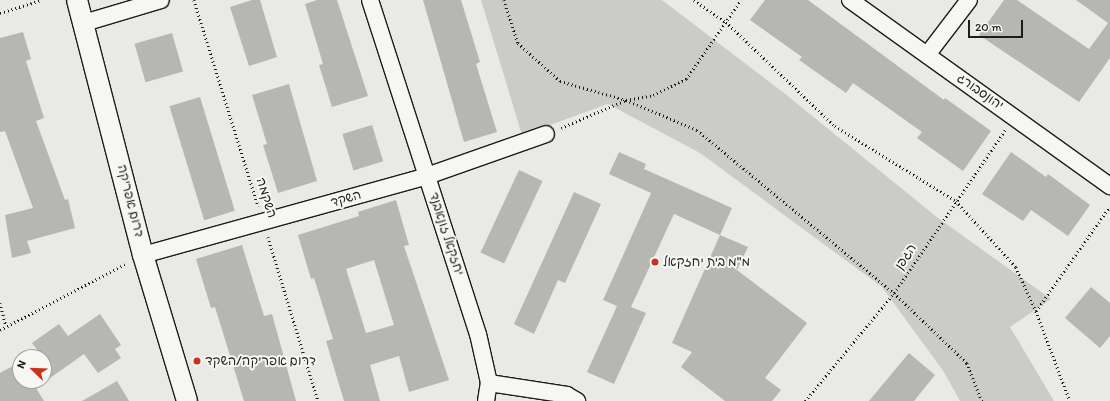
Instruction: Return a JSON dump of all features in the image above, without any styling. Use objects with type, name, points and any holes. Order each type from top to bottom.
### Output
[{"type":"street","name":"דרום אפריקה","points":[[77,0],[143,255],[187,401]]},
{"type":"street","points":[[84,23],[161,0]]},
{"type":"street","name":"יחזקאל זונאבנד","points":[[370,0],[478,334],[489,384]]},
{"type":"street","name":"יהונסבורג","points":[[850,0],[1110,186]]},
{"type":"street","points":[[927,55],[968,0]]},
{"type":"street","name":"השקד","points":[[143,255],[427,176],[546,134]]},
{"type":"street","points":[[486,401],[489,384],[567,395],[577,401]]},
{"type":"path","points":[[0,13],[41,0]]},
{"type":"path","name":"השקמה","points":[[194,0],[318,401]]},
{"type":"path","points":[[504,0],[518,43],[560,80],[626,100],[697,130],[894,293],[967,362],[982,401]]},
{"type":"path","points":[[694,0],[726,22],[835,126],[956,201],[1016,267],[1036,311],[1070,401]]},
{"type":"path","points":[[546,134],[626,100],[654,95],[686,79],[741,0]]},
{"type":"path","name":"הגפן","points":[[805,401],[894,293],[1014,117]]},
{"type":"path","points":[[1036,311],[1110,206]]},
{"type":"path","points":[[0,330],[6,325],[143,255]]},
{"type":"path","points":[[0,303],[6,325]]},
{"type":"shaded area","points":[[481,0],[662,0],[784,93],[938,218],[1051,299],[1010,327],[1054,401],[960,401],[944,372],[882,287],[700,153],[608,104],[522,135]]},
{"type":"building","points":[[252,0],[260,0],[277,57],[249,66],[230,7]]},
{"type":"building","points":[[317,0],[337,0],[368,96],[332,107],[319,65],[323,64],[305,4]]},
{"type":"building","points":[[423,0],[461,0],[480,62],[476,64],[497,132],[464,142]]},
{"type":"building","points":[[765,0],[808,0],[944,100],[945,98],[991,131],[963,171],[917,138],[922,132],[853,83],[846,93],[799,60],[802,57],[750,20]]},
{"type":"building","points":[[1004,0],[1017,0],[1089,49],[1108,23],[1076,0],[1110,0],[1110,58],[1079,102],[979,35]]},
{"type":"building","points":[[23,32],[31,59],[26,61],[44,118],[36,121],[65,200],[68,199],[75,228],[27,241],[31,253],[12,258],[5,215],[33,208],[5,131],[0,132],[0,38]]},
{"type":"building","points":[[172,33],[183,71],[146,82],[135,44]]},
{"type":"building","points":[[289,84],[317,181],[278,193],[263,145],[267,144],[252,95]]},
{"type":"building","points":[[200,97],[235,211],[204,220],[169,106]]},
{"type":"building","points":[[372,125],[383,161],[353,170],[342,134]]},
{"type":"building","points":[[619,152],[646,164],[644,169],[732,208],[720,235],[674,214],[631,307],[646,313],[614,384],[587,372],[617,306],[603,300],[651,193],[609,174]]},
{"type":"building","points":[[1011,152],[1046,177],[1048,174],[1090,205],[1068,236],[1031,210],[1023,221],[982,194]]},
{"type":"building","points":[[519,170],[543,181],[504,263],[481,252]]},
{"type":"building","points":[[574,192],[601,204],[565,283],[558,280],[534,334],[514,324]]},
{"type":"building","points":[[396,200],[409,245],[404,246],[449,380],[409,392],[399,356],[370,365],[380,401],[344,401],[326,341],[333,339],[314,278],[311,279],[298,235],[359,216],[358,212]],"holes":[[[374,260],[394,325],[366,333],[346,269]]]},
{"type":"building","points":[[720,235],[748,247],[737,270],[807,323],[765,378],[781,390],[772,401],[725,401],[681,367],[692,352],[672,343]]},
{"type":"building","points":[[242,245],[264,316],[272,314],[296,401],[244,401],[215,307],[211,308],[196,259]]},
{"type":"building","points":[[1091,287],[1110,303],[1110,336],[1100,348],[1065,318]]},
{"type":"building","points":[[100,314],[121,345],[115,349],[121,358],[98,373],[84,354],[52,377],[52,349],[36,349],[32,343],[59,324],[68,336]]},
{"type":"building","points":[[909,353],[935,375],[914,401],[869,401]]},
{"type":"building","points":[[12,366],[12,389],[37,389],[44,401],[0,401],[0,373]]},
{"type":"building","points":[[117,381],[129,401],[82,401]]},
{"type":"place","name":"מ\"מ בית יחזקאל","points":[[655,262]]},
{"type":"place","name":"דרום אפריקה/השקד","points":[[197,361]]}]
